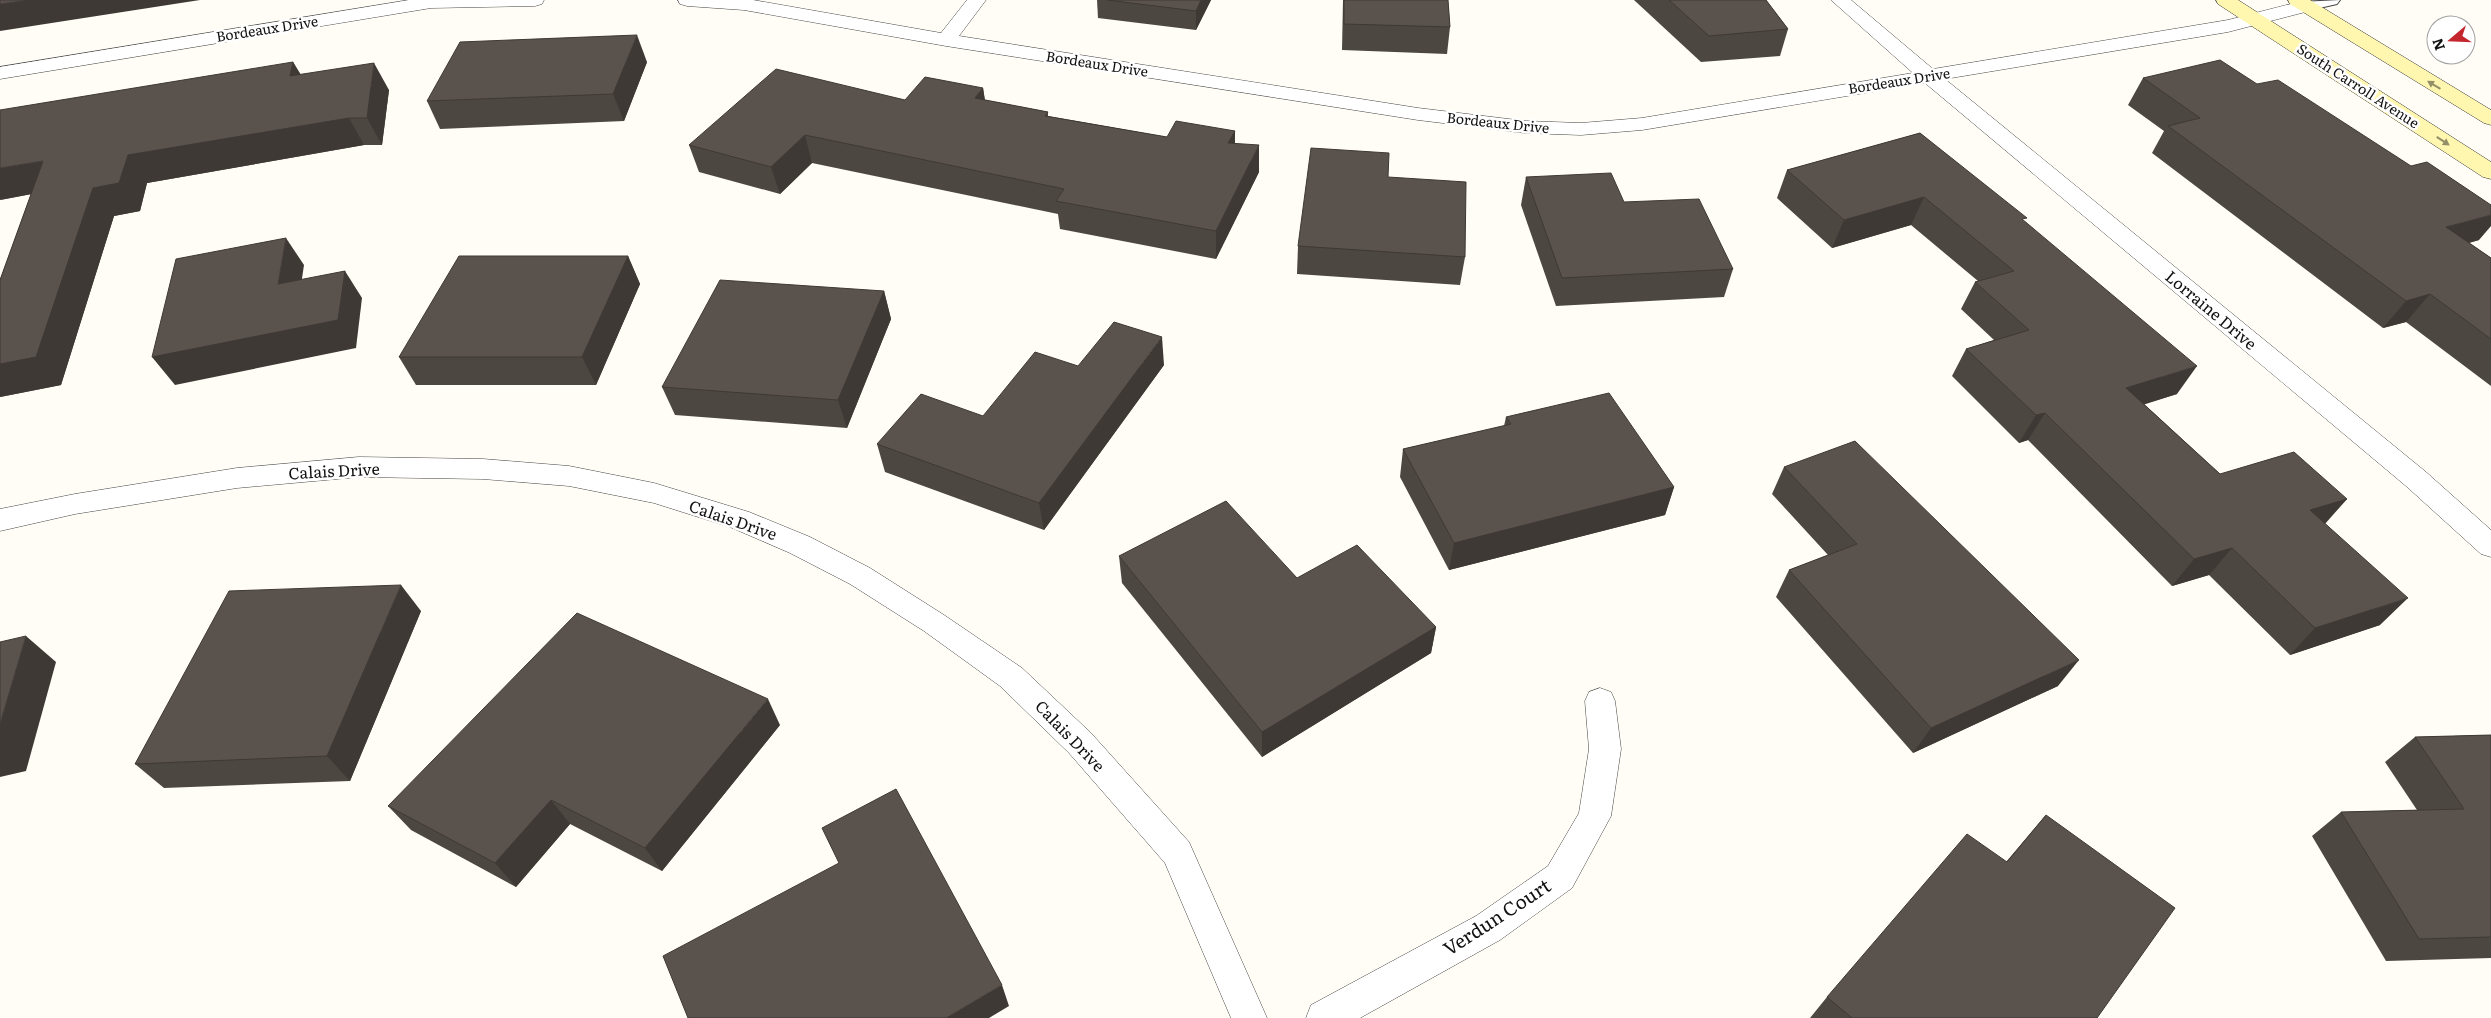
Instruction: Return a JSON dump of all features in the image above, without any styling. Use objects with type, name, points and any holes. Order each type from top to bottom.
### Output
[{"type":"main road","name":"South Carroll Avenue","points":[[2226,0],[2491,172]]},
{"type":"main road","points":[[2301,3],[2491,119]]},
{"type":"street","name":"Bordeaux Drive","points":[[0,73],[431,2],[535,0]]},
{"type":"street","name":"Bordeaux Drive","points":[[688,0],[744,4],[946,40],[1418,114],[1525,127],[1580,129],[1642,124],[2228,26],[2301,3]]},
{"type":"street","points":[[946,40],[977,0]]},
{"type":"street","name":"Lorraine Drive","points":[[1840,0],[1929,76],[2416,479],[2491,546]]},
{"type":"street","name":"Calais Drive","points":[[0,520],[75,504],[237,478],[359,467],[484,469],[568,476],[654,494],[739,519],[800,545],[860,576],[934,623],[1011,677],[1080,743],[1177,853],[1249,1018]]},
{"type":"street","name":"Verdun Court","points":[[1324,1018],[1488,928],[1560,877],[1594,816],[1605,749],[1600,701]]},
{"type":"lane","points":[[2301,3],[2331,0]]},
{"type":"building","points":[[0,0],[29,0],[0,4]]},
{"type":"building","points":[[1107,0],[1201,0],[1196,11]]},
{"type":"building","points":[[1344,0],[1448,0],[1450,27],[1344,24]]},
{"type":"building","points":[[1669,0],[1766,0],[1788,29],[1709,36]]},
{"type":"building","points":[[637,35],[613,94],[427,101],[460,42]]},
{"type":"building","points":[[2220,60],[2257,84],[2278,80],[2411,166],[2427,162],[2491,205],[2491,215],[2446,227],[2491,258],[2491,339],[2430,294],[2406,301],[2168,126],[2200,118],[2143,78]]},
{"type":"building","points":[[293,62],[290,76],[374,63],[367,118],[349,118],[128,155],[119,183],[93,188],[36,357],[0,364],[0,280],[43,161],[0,168],[0,110]]},
{"type":"building","points":[[776,69],[905,100],[925,77],[983,88],[975,98],[1048,112],[1045,116],[1167,137],[1176,121],[1235,131],[1228,143],[1259,145],[1216,231],[1056,201],[1064,189],[805,135],[771,167],[689,145]]},
{"type":"building","points":[[1920,133],[2027,218],[2022,219],[2197,366],[2126,388],[2220,474],[2294,452],[2347,499],[2310,510],[2408,598],[2315,628],[2232,548],[2194,559],[2045,413],[2036,415],[1966,349],[2029,330],[1975,282],[2014,271],[1924,197],[1844,220],[1787,170]]},
{"type":"building","points":[[1311,148],[1389,153],[1388,177],[1466,182],[1465,257],[1298,246]]},
{"type":"building","points":[[1611,173],[1624,202],[1699,199],[1733,269],[1562,278],[1526,177]]},
{"type":"building","points":[[286,238],[278,284],[345,271],[338,320],[152,357],[176,259]]},
{"type":"building","points":[[459,256],[628,256],[582,357],[399,357]]},
{"type":"building","points":[[720,280],[884,291],[838,400],[662,387]]},
{"type":"building","points":[[1114,322],[1162,337],[1039,503],[877,444],[921,394],[983,416],[1035,352],[1078,366]]},
{"type":"building","points":[[1609,393],[1674,487],[1454,543],[1403,449],[1511,424],[1506,417]]},
{"type":"building","points":[[1855,441],[2079,660],[1931,728],[1789,570],[1857,544],[1784,467]]},
{"type":"building","points":[[1226,501],[1297,578],[1357,545],[1436,627],[1262,732],[1119,556]]},
{"type":"building","points":[[401,585],[327,756],[135,764],[229,591]]},
{"type":"building","points":[[577,613],[768,699],[645,848],[551,800],[495,863],[388,806]]},
{"type":"building","points":[[26,636],[0,724],[0,642]]},
{"type":"building","points":[[2491,735],[2491,937],[2419,939],[2341,812],[2464,809],[2415,737]]},
{"type":"building","points":[[896,789],[1002,985],[946,1018],[688,1018],[663,956],[839,863],[822,828]]},
{"type":"building","points":[[2046,815],[2175,908],[2097,1018],[1852,1018],[1827,997],[1967,834],[2007,862]]}]
